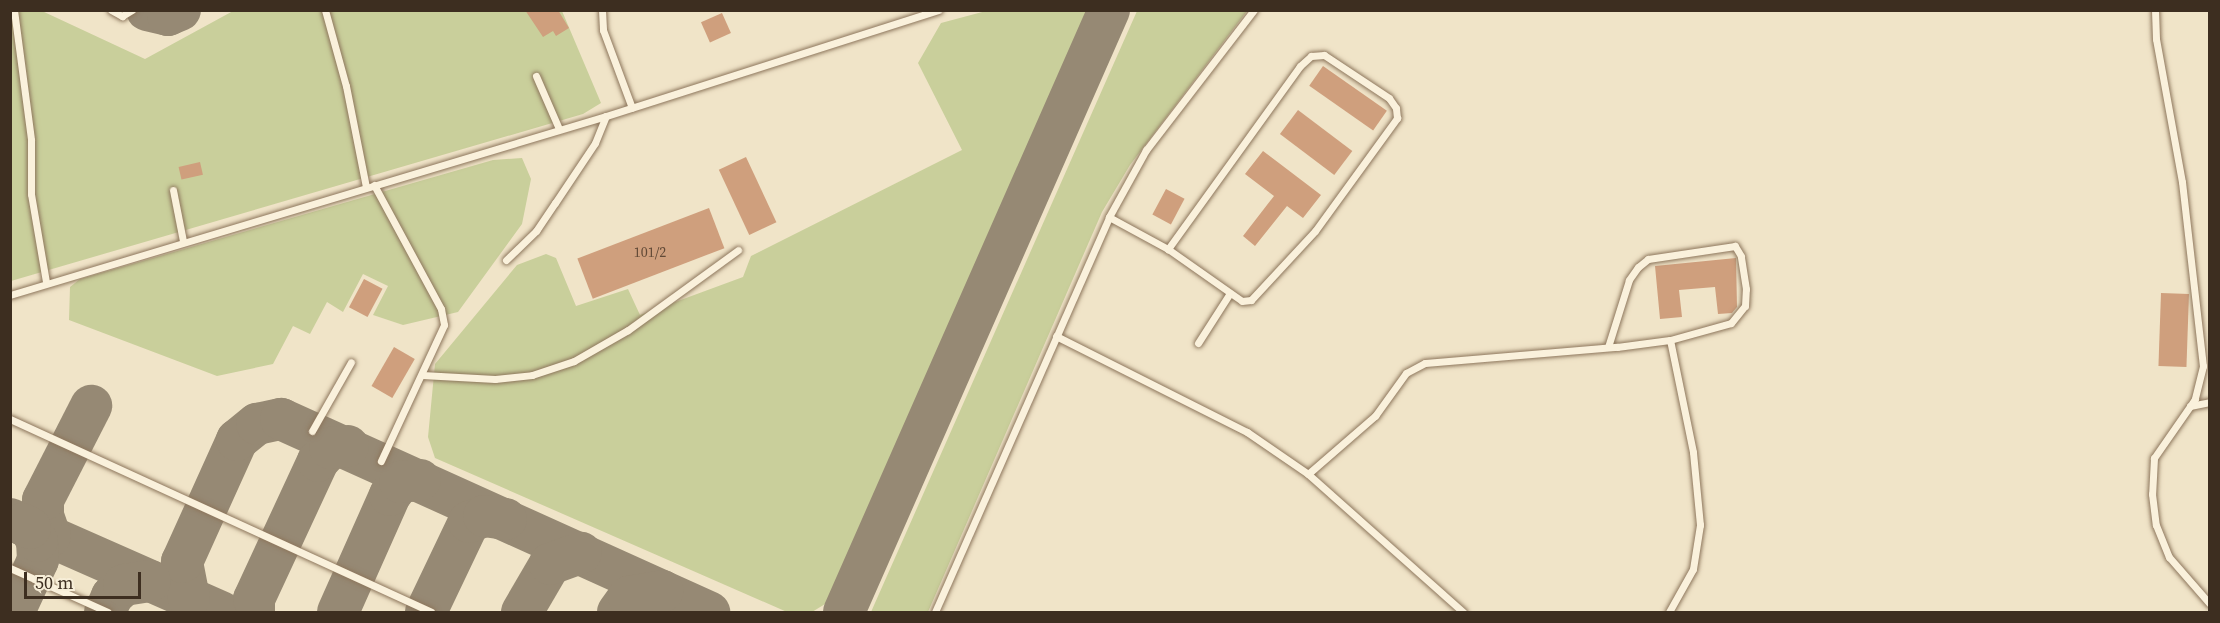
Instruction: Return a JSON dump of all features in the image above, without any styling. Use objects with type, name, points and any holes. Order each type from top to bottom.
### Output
[{"type":"lane","points":[[14,10],[31,140],[31,194],[46,282]]},
{"type":"lane","points":[[111,10],[122,16],[132,10]]},
{"type":"lane","points":[[324,10],[346,86],[366,187]]},
{"type":"lane","points":[[602,10],[603,30],[632,108]]},
{"type":"lane","points":[[10,295],[46,282],[606,116],[938,10]]},
{"type":"lane","points":[[935,612],[1109,217],[1146,150],[1254,10]]},
{"type":"lane","points":[[2155,10],[2156,39],[2182,182],[2204,366],[2190,406],[2154,458],[2152,494],[2156,525],[2169,557],[2210,604]]},
{"type":"lane","points":[[1109,217],[1168,249],[1242,301],[1251,300],[1315,231],[1397,118],[1396,108],[1389,98],[1324,55],[1311,56],[1300,66],[1168,249]]},
{"type":"lane","points":[[536,76],[559,129]]},
{"type":"lane","points":[[506,260],[542,222],[595,143],[606,116]]},
{"type":"lane","points":[[374,184],[441,309],[444,325],[423,375],[381,461]]},
{"type":"lane","points":[[173,190],[183,242]]},
{"type":"lane","points":[[1308,474],[1375,416],[1406,373],[1425,363],[1608,347],[1670,340],[1731,323],[1740,316],[1746,288],[1741,256],[1735,246],[1665,255],[1643,263],[1629,280],[1608,347]]},
{"type":"lane","points":[[423,375],[495,379],[532,375],[574,361],[628,330],[738,250]]},
{"type":"lane","points":[[1198,343],[1230,293]]},
{"type":"lane","points":[[1056,336],[1246,432],[1308,474],[1463,612]]},
{"type":"lane","points":[[1669,612],[1693,569],[1700,525],[1693,452],[1670,340]]},
{"type":"lane","points":[[312,430],[351,362]]},
{"type":"lane","points":[[2190,406],[2210,402]]},
{"type":"lane","points":[[10,418],[431,612]]},
{"type":"lane","points":[[10,568],[108,612]]},
{"type":"green space","points":[[11,11],[42,11],[145,59],[233,11],[562,11],[601,103],[583,114],[11,281]]},
{"type":"green space","points":[[986,11],[1093,11],[830,601],[812,612],[787,612],[435,458],[428,437],[435,364],[517,265],[546,254],[556,258],[576,306],[628,289],[640,315],[743,277],[751,256],[962,150],[918,63],[941,23]]},
{"type":"green space","points":[[1137,11],[1247,11],[1130,165],[1102,212],[928,612],[871,612]]},
{"type":"green space","points":[[522,158],[531,179],[522,224],[458,312],[403,325],[373,315],[388,286],[363,274],[343,312],[327,302],[310,334],[293,326],[273,364],[217,376],[69,320],[70,287],[80,279],[493,160]]},
{"type":"building","points":[[525,10],[558,10],[569,28],[556,36],[553,31],[543,37]]},
{"type":"building","points":[[722,13],[731,33],[710,42],[701,22]]},
{"type":"building","points":[[1323,66],[1387,111],[1373,130],[1309,86]]},
{"type":"building","points":[[1298,110],[1352,151],[1334,175],[1280,134]]},
{"type":"building","points":[[1263,151],[1321,195],[1303,218],[1287,206],[1255,246],[1243,236],[1274,196],[1245,174]]},
{"type":"building","points":[[746,157],[776,222],[749,235],[719,170]]},
{"type":"building","points":[[200,162],[203,175],[181,180],[179,167]]},
{"type":"building","points":[[1166,189],[1185,199],[1171,224],[1152,215]]},
{"type":"building","points":[[709,208],[724,248],[593,299],[577,259]]},
{"type":"building","points":[[1736,258],[1737,307],[1732,313],[1718,314],[1715,287],[1679,290],[1682,317],[1660,319],[1655,266]]},
{"type":"building","points":[[364,279],[383,289],[368,317],[349,307]]},
{"type":"building","points":[[2161,293],[2189,294],[2186,367],[2158,366]]},
{"type":"building","points":[[394,347],[415,359],[392,398],[372,386]]},
{"type":"taxiway","points":[[147,10],[168,15],[180,10]]},
{"type":"taxiway","points":[[844,612],[1109,10]]},
{"type":"taxiway","points":[[50,536],[43,516],[43,500],[91,406]]},
{"type":"taxiway","points":[[189,598],[182,562],[237,440],[257,424],[281,419],[709,612]]},
{"type":"taxiway","points":[[254,612],[254,599],[318,461],[330,448],[348,446]]},
{"type":"taxiway","points":[[338,612],[390,495],[400,482],[420,480]]},
{"type":"taxiway","points":[[426,612],[469,522],[484,516],[506,519]]},
{"type":"taxiway","points":[[10,519],[221,612]]},
{"type":"taxiway","points":[[14,612],[38,560],[37,541],[30,528],[22,524]]},
{"type":"taxiway","points":[[522,612],[550,564],[581,553]]},
{"type":"taxiway","points":[[105,612],[112,596],[124,585],[150,581]]},
{"type":"taxiway","points":[[618,612],[629,597],[662,591]]}]
